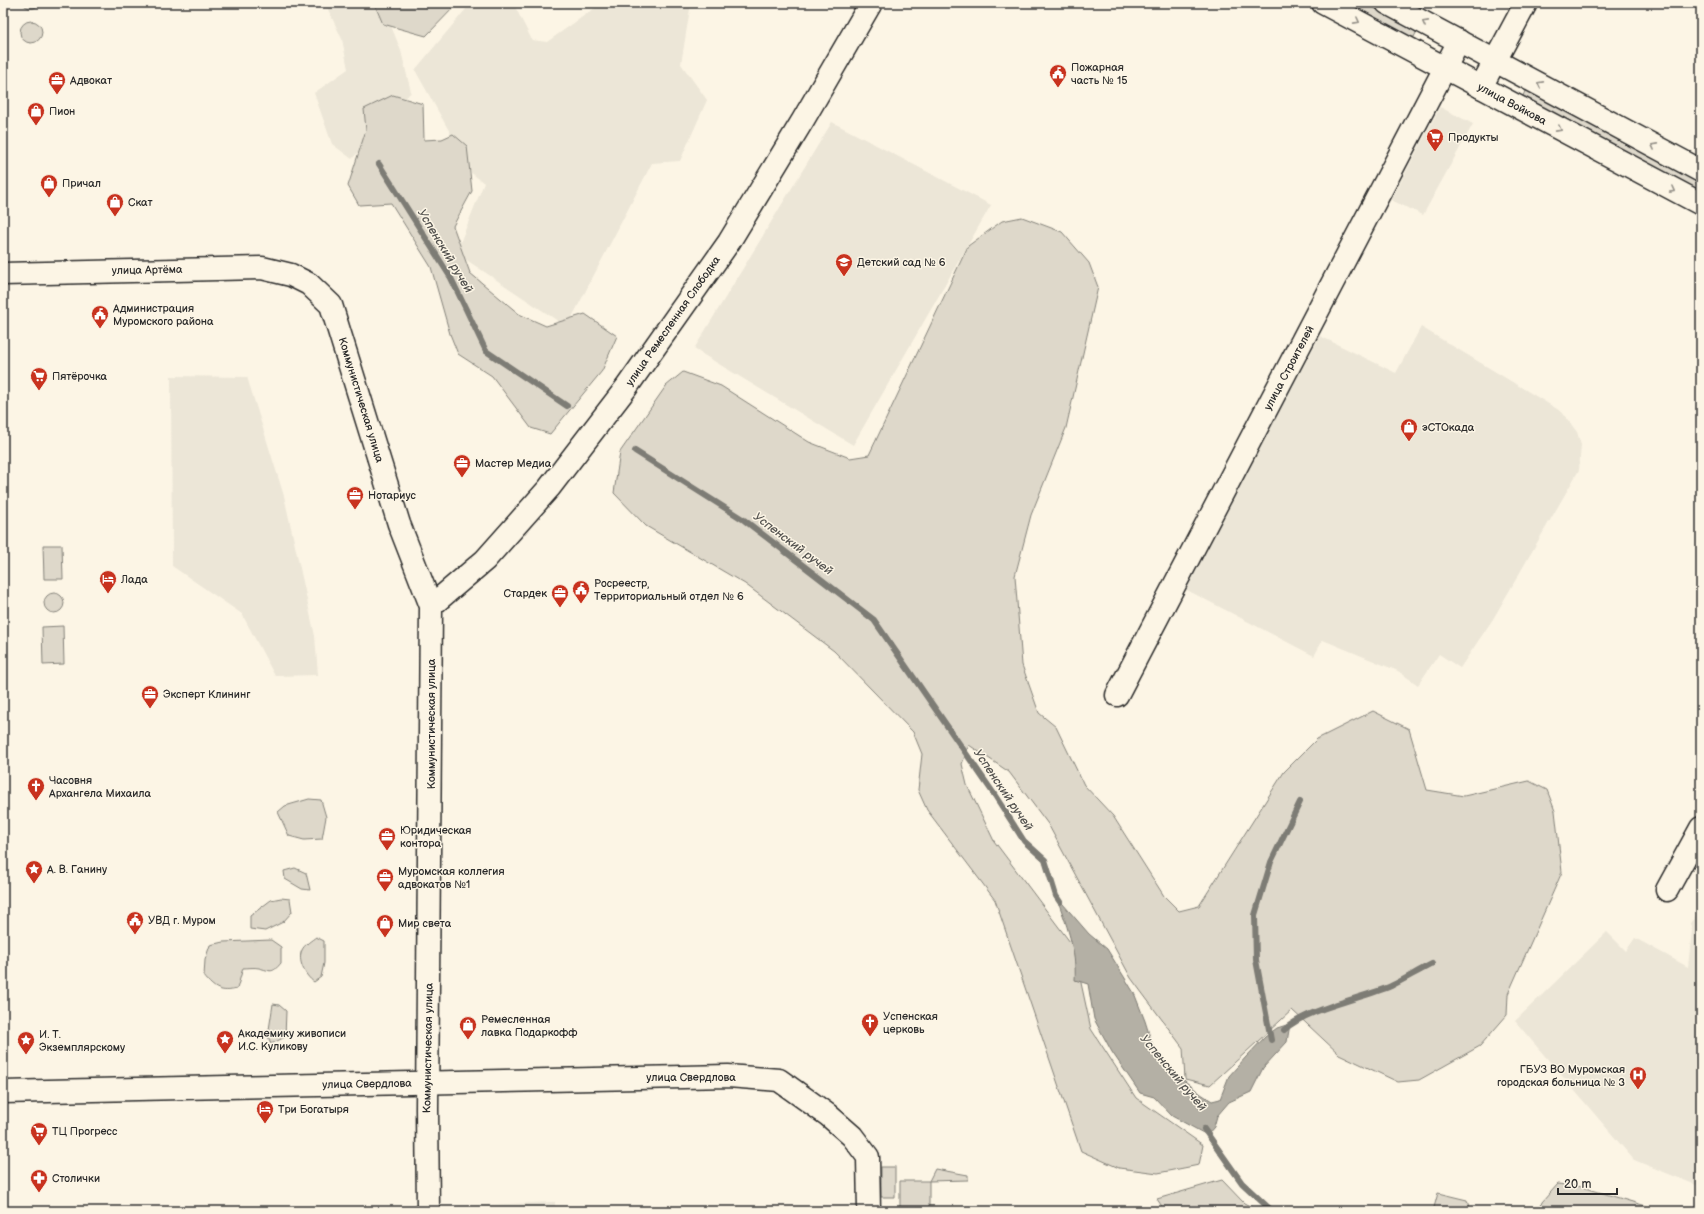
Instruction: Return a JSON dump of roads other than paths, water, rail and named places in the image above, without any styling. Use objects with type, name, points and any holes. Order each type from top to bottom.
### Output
[{"type":"street","name":"улица Ремесленная Слободка","points":[[431,606],[485,560],[549,488],[626,388],[729,242],[803,120],[871,3]]},
{"type":"street","name":"улица Войкова","points":[[1323,3],[1701,204]]},
{"type":"street","points":[[1388,3],[1701,171]]},
{"type":"street","points":[[1481,87],[1526,3]]},
{"type":"street","name":"улица Строителей","points":[[1117,695],[1459,41]]},
{"type":"street","name":"улица Артёма","points":[[3,274],[262,268],[291,274]]},
{"type":"street","name":"Коммунистическая улица","points":[[291,274],[309,284],[331,304],[399,524],[431,606],[428,1211]]},
{"type":"street","points":[[1666,890],[1701,828]]},
{"type":"street","name":"улица Свердлова","points":[[3,1092],[728,1076],[779,1080],[828,1115],[852,1136],[868,1157],[869,1211]]},
{"type":"water","points":[[1056,896],[1089,934],[1107,949],[1134,993],[1155,1053],[1170,1069],[1212,1101],[1220,1099],[1229,1076],[1265,1037],[1277,1028],[1290,1024],[1287,1042],[1263,1068],[1251,1092],[1229,1102],[1217,1116],[1214,1127],[1207,1135],[1172,1116],[1154,1097],[1140,1093],[1112,1052],[1094,1019],[1088,984],[1075,980],[1073,948]]},
{"type":"waterway","name":"Успенский ручей","points":[[379,164],[451,278],[486,351],[567,406]]},
{"type":"waterway","name":"Успенский ручей","points":[[635,451],[744,520],[874,620],[994,794],[1024,841],[1045,860],[1056,896],[1060,902]]},
{"type":"waterway","points":[[1271,1040],[1256,960],[1255,915],[1271,862],[1300,802]]},
{"type":"waterway","points":[[1284,1030],[1294,1022],[1320,1010],[1379,991],[1432,964]]},
{"type":"waterway","name":"Успенский ручей","points":[[1204,1129],[1242,1183],[1272,1211]]},
{"type":"place","name":"Пожарная часть № 15","points":[[1058,88]]},
{"type":"place","name":"Адвокат","points":[[57,95]]},
{"type":"place","name":"Пион","points":[[36,126]]},
{"type":"place","name":"Продукты","points":[[1435,152]]},
{"type":"place","name":"Причал","points":[[49,198]]},
{"type":"place","name":"Скат","points":[[115,217]]},
{"type":"place","name":"Детский сад № 6","points":[[844,277]]},
{"type":"place","name":"Администрация Муромского района","points":[[100,329]]},
{"type":"place","name":"Пятёрочка","points":[[39,391]]},
{"type":"place","name":"эСТОкада","points":[[1409,442]]},
{"type":"place","name":"Мастер Медиа","points":[[462,478]]},
{"type":"place","name":"Нотариус","points":[[355,510]]},
{"type":"place","name":"Лада","points":[[108,594]]},
{"type":"place","name":"Росреестр, Территориальный отдел № 6","points":[[581,604]]},
{"type":"place","name":"Стардек","points":[[560,608]]},
{"type":"place","name":"Эксперт Клининг","points":[[150,709]]},
{"type":"place","name":"Часовня Архангела Михаила","points":[[36,801]]},
{"type":"place","name":"Юридическая контора","points":[[387,851]]},
{"type":"place","name":"А. В. Ганину","points":[[34,884]]},
{"type":"place","name":"Муромская коллегия адвокатов №1","points":[[385,892]]},
{"type":"place","name":"УВД г. Муром","points":[[135,935]]},
{"type":"place","name":"Мир света","points":[[385,938]]},
{"type":"place","name":"Успенская церковь","points":[[870,1037]]},
{"type":"place","name":"Ремесленная лавка Подаркофф","points":[[468,1040]]},
{"type":"place","name":"Академику живописи И.С. Куликову","points":[[225,1054]]},
{"type":"place","name":"И. Т. Экземплярскому","points":[[26,1055]]},
{"type":"place","name":"ГБУЗ ВО Муромская городская больница № 3","points":[[1638,1090]]},
{"type":"place","name":"Три Богатыря","points":[[265,1124]]},
{"type":"place","name":"ТЦ Прогресс","points":[[39,1146]]},
{"type":"place","name":"Столички","points":[[39,1193]]}]
